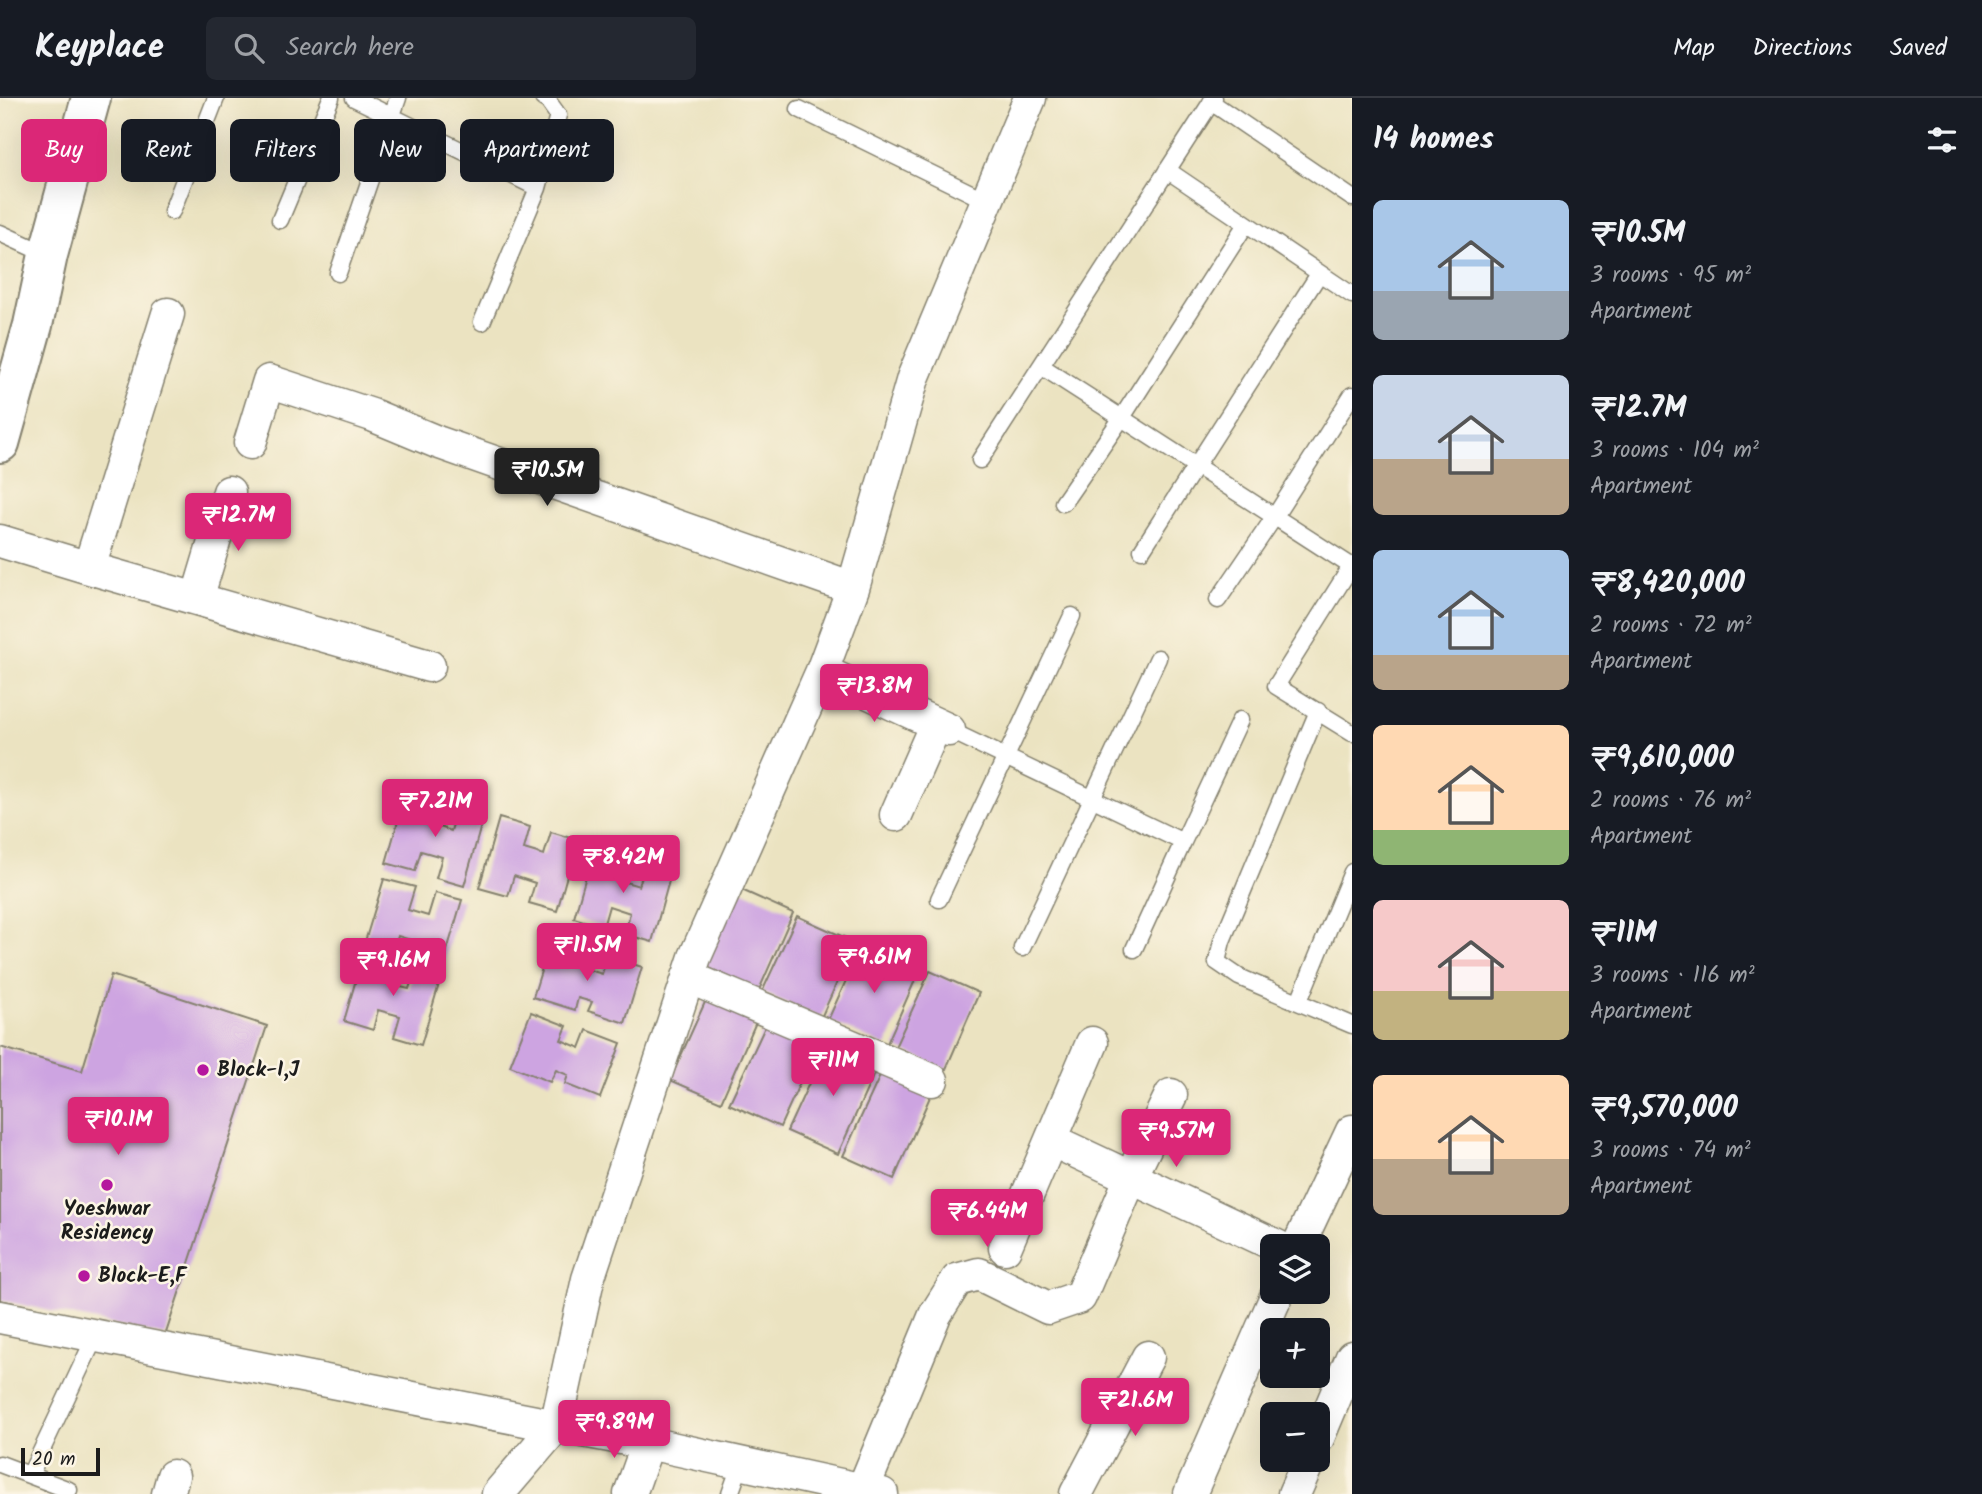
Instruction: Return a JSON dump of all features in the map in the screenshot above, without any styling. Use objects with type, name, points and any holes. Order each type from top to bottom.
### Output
[{"type":"street","points":[[0,443],[6,396],[33,325],[48,255],[91,98]]},
{"type":"street","points":[[498,1494],[556,1426],[588,1279],[695,957],[822,671],[853,588],[913,378],[1030,98]]},
{"type":"street","points":[[89,568],[168,314]]},
{"type":"street","points":[[250,443],[269,381],[372,415],[437,442],[853,588]]},
{"type":"street","points":[[197,599],[229,492]]},
{"type":"street","points":[[0,541],[429,666]]},
{"type":"street","points":[[822,671],[943,727],[896,815]]},
{"type":"street","points":[[688,977],[932,1080]]},
{"type":"street","points":[[1005,1248],[1092,1043]]},
{"type":"street","points":[[0,1317],[648,1443],[868,1493],[935,1315],[957,1280],[979,1274],[1048,1308],[1080,1297],[1131,1177],[1171,1095]]},
{"type":"street","points":[[1304,1234],[1352,1131]]},
{"type":"street","points":[[1051,1140],[1260,1238]]},
{"type":"street","points":[[1190,1494],[1273,1304]]},
{"type":"street","points":[[1076,1494],[1148,1357]]},
{"type":"street","points":[[1330,1409],[1352,1357]]},
{"type":"street","points":[[630,1494],[648,1443]]},
{"type":"street","points":[[1294,1494],[1303,1472]]},
{"type":"lane","points":[[172,211],[216,98]]},
{"type":"lane","points":[[281,220],[331,98]]},
{"type":"lane","points":[[354,98],[538,188]]},
{"type":"lane","points":[[338,272],[398,98]]},
{"type":"lane","points":[[481,322],[538,188],[558,114],[543,98]]},
{"type":"lane","points":[[981,460],[1212,100],[1352,198]]},
{"type":"lane","points":[[799,109],[987,201]]},
{"type":"lane","points":[[1167,170],[1352,295]]},
{"type":"lane","points":[[1063,503],[1121,419],[1246,224]]},
{"type":"lane","points":[[0,233],[48,255]]},
{"type":"lane","points":[[1142,550],[1319,275]]},
{"type":"lane","points":[[1041,366],[1352,566],[1276,686],[1352,733]]},
{"type":"lane","points":[[1218,600],[1352,396]]},
{"type":"lane","points":[[939,899],[1072,616]]},
{"type":"lane","points":[[1022,948],[1158,657]]},
{"type":"lane","points":[[1318,711],[1222,941],[1217,962],[1238,976],[1352,1025]]},
{"type":"lane","points":[[1134,949],[1240,720]]},
{"type":"lane","points":[[943,727],[1183,842]]},
{"type":"lane","points":[[1299,1002],[1352,872]]},
{"type":"lane","points":[[30,1475],[96,1335]]},
{"type":"lane","points":[[0,1464],[69,1490]]},
{"type":"lane","points":[[730,1494],[741,1464]]},
{"type":"building","points":[[406,793],[437,802],[431,824],[451,831],[458,807],[484,815],[464,886],[436,878],[442,857],[421,851],[415,871],[386,863]]},
{"type":"building","points":[[499,818],[530,827],[524,849],[544,855],[551,832],[577,840],[557,911],[529,903],[535,883],[514,876],[508,896],[479,888]]},
{"type":"building","points":[[594,848],[625,858],[619,880],[639,886],[646,862],[672,870],[652,942],[625,934],[630,913],[609,906],[603,927],[574,918]]},
{"type":"building","points":[[384,879],[415,887],[408,910],[428,916],[435,893],[462,900],[441,971],[414,964],[420,943],[398,936],[392,956],[363,948]]},
{"type":"building","points":[[735,887],[793,913],[759,990],[700,964]]},
{"type":"building","points":[[797,916],[855,942],[821,1018],[762,992]]},
{"type":"building","points":[[550,942],[587,953],[583,968],[602,974],[607,956],[642,967],[625,1023],[588,1011],[592,1002],[578,998],[575,1010],[533,997]]},
{"type":"building","points":[[863,943],[920,969],[886,1046],[828,1020]]},
{"type":"building","points":[[364,952],[395,961],[388,984],[409,989],[416,966],[442,974],[421,1045],[394,1037],[400,1016],[378,1010],[373,1030],[344,1021]]},
{"type":"building","points":[[930,971],[979,993],[946,1069],[895,1047]]},
{"type":"building","name":"Yoeshwar Residency","points":[[111,975],[267,1026],[165,1336],[0,1300],[0,1047],[82,1071]]},
{"type":"building","points":[[710,991],[760,1013],[721,1102],[670,1080]]},
{"type":"building","points":[[531,1012],[567,1026],[561,1040],[580,1048],[587,1030],[621,1043],[600,1098],[565,1084],[568,1075],[556,1070],[550,1082],[510,1066]]},
{"type":"building","points":[[770,1016],[820,1038],[780,1127],[729,1104]]},
{"type":"building","points":[[828,1042],[878,1065],[838,1154],[787,1131]]},
{"type":"building","points":[[884,1067],[933,1090],[894,1179],[843,1156]]},
{"type":"place","name":"Block-I,J","points":[[203,1070]]},
{"type":"place","name":"Yoeshwar Residency","points":[[107,1185]]},
{"type":"place","name":"Block-E,F","points":[[84,1276]]}]
